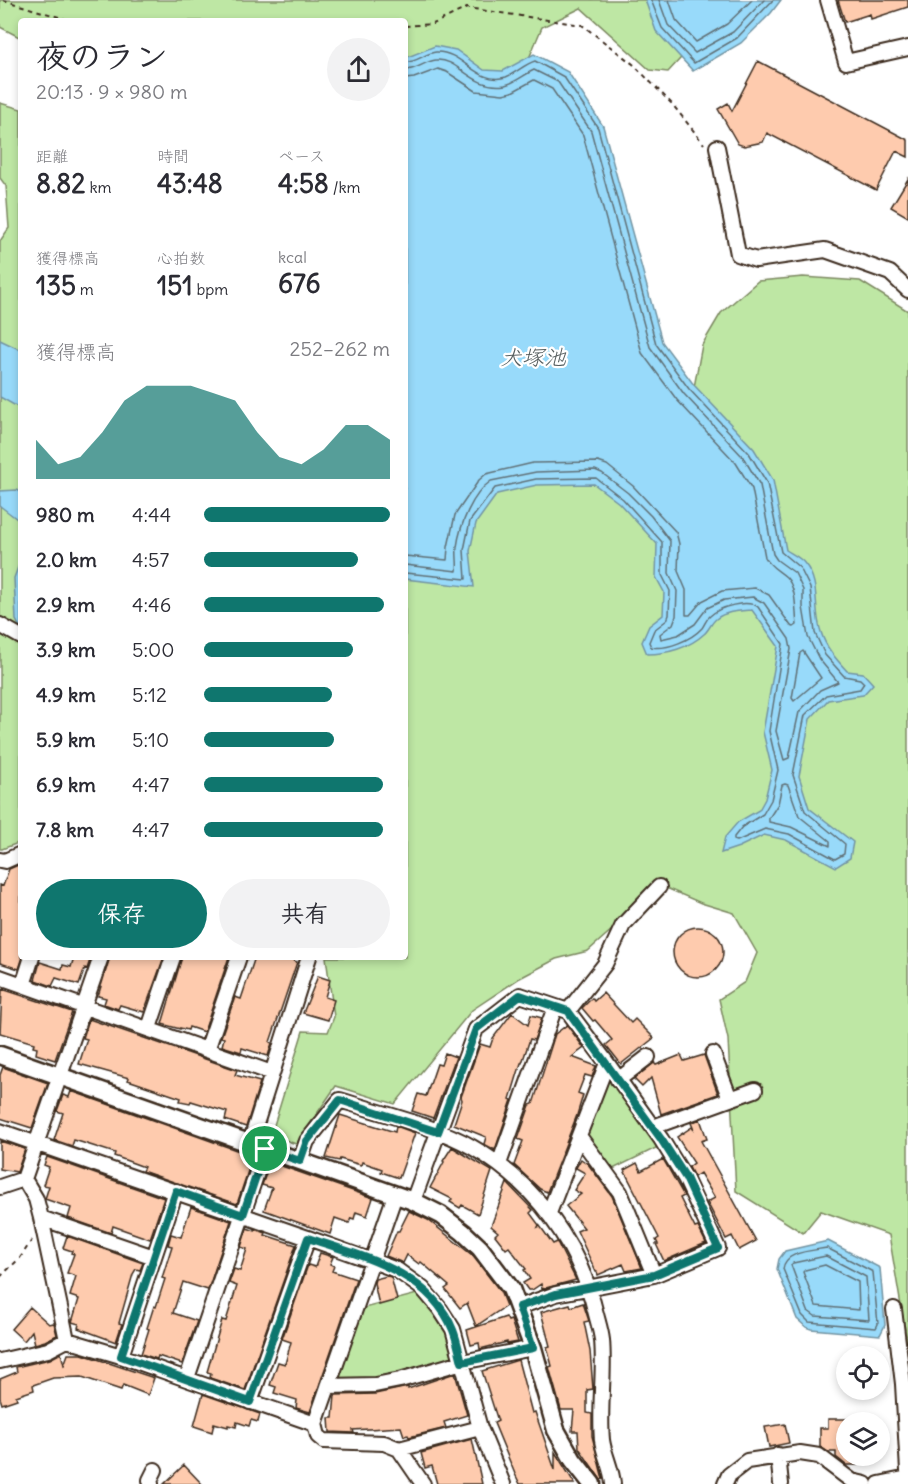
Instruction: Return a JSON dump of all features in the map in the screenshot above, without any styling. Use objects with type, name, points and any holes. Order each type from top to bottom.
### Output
[{"type":"street","points":[[828,0],[846,62],[908,48]]},
{"type":"street","points":[[717,147],[738,254],[756,261],[825,250],[890,273],[908,290]]},
{"type":"street","points":[[0,625],[18,635]]},
{"type":"street","points":[[0,860],[5,861],[18,855]]},
{"type":"street","points":[[499,1164],[561,1009],[605,964],[623,925],[659,887]]},
{"type":"street","points":[[23,985],[31,960]]},
{"type":"street","points":[[67,1340],[36,1199],[24,1179],[100,960]]},
{"type":"street","points":[[149,1028],[172,960]]},
{"type":"street","points":[[207,1050],[238,960]]},
{"type":"street","points":[[187,1378],[243,1215],[272,1072],[308,960]]},
{"type":"street","points":[[0,977],[272,1072]]},
{"type":"street","points":[[413,1201],[476,1029],[520,995],[561,1009],[606,1063],[653,1127],[686,1178],[718,1248],[654,1275],[556,1294],[519,1307]]},
{"type":"street","points":[[0,1054],[413,1201],[441,1215],[480,1248],[511,1289],[533,1348],[556,1430],[573,1460],[592,1484]]},
{"type":"street","points":[[712,1054],[730,1099]]},
{"type":"street","points":[[618,1080],[648,1058]]},
{"type":"street","points":[[549,1213],[606,1063]]},
{"type":"street","points":[[653,1127],[755,1090]]},
{"type":"street","points":[[300,1161],[307,1141],[340,1100],[438,1132],[471,1146],[499,1164],[522,1183],[549,1213],[574,1252],[590,1287],[602,1339],[602,1441],[614,1484]]},
{"type":"street","points":[[0,1131],[397,1270],[423,1289],[453,1329],[480,1428],[503,1484]]},
{"type":"street","points":[[579,1136],[620,1192],[654,1275]]},
{"type":"street","points":[[0,1187],[24,1179]]},
{"type":"street","points":[[121,1356],[176,1191]]},
{"type":"street","points":[[394,1195],[315,1424],[318,1436],[324,1441],[384,1443],[399,1449],[423,1484]]},
{"type":"street","points":[[41,1218],[154,1257]]},
{"type":"street","points":[[250,1402],[308,1238]]},
{"type":"street","points":[[894,1309],[903,1384],[908,1472]]},
{"type":"street","points":[[0,1361],[48,1350],[67,1340],[187,1378],[315,1424]]},
{"type":"street","points":[[328,1386],[375,1385],[392,1382],[462,1362],[533,1348]]},
{"type":"street","points":[[399,1449],[480,1428]]},
{"type":"street","points":[[725,1484],[729,1475],[747,1461],[800,1453],[819,1456],[857,1483]]},
{"type":"street","points":[[778,1455],[781,1484]]},
{"type":"street","points":[[151,1484],[150,1480],[155,1470]]},
{"type":"street","points":[[879,1484],[908,1478]]},
{"type":"path","points":[[3,0],[62,18]]},
{"type":"path","points":[[408,26],[433,24],[467,8],[582,25],[633,64],[672,104],[703,144],[717,147]]},
{"type":"path","points":[[0,1277],[20,1257],[33,1239]]},
{"type":"green space","points":[[0,0],[673,0],[691,47],[668,72],[650,70],[581,8],[542,27],[505,116],[408,271],[408,18],[18,18],[18,36],[0,27]]},
{"type":"green space","points":[[0,103],[18,108],[18,843],[2,849],[0,849],[0,241],[9,228],[6,186],[0,178]]},
{"type":"green space","points":[[803,277],[860,281],[908,311],[908,1347],[889,1235],[821,1211],[803,1233],[736,1191],[728,1039],[719,999],[745,982],[757,953],[734,913],[701,903],[664,887],[588,951],[556,959],[520,978],[472,1010],[395,1104],[336,1086],[296,1144],[271,1135],[303,1031],[328,1032],[334,1017],[326,960],[408,960],[408,541],[476,472],[688,419],[702,345],[721,313],[758,281]]},
{"type":"green space","points":[[606,1080],[612,1080],[660,1146],[609,1171],[584,1133]]},
{"type":"green space","points":[[417,1294],[438,1314],[446,1331],[454,1359],[381,1378],[336,1382],[360,1309]]},
{"type":"water","points":[[645,0],[781,0],[741,43],[693,71],[656,31]]},
{"type":"water","name":"犬塚池","points":[[435,46],[456,50],[484,70],[503,71],[534,54],[568,72],[603,126],[662,342],[694,385],[754,449],[773,480],[786,550],[799,558],[810,571],[815,588],[819,624],[826,643],[835,658],[847,671],[863,673],[873,684],[863,695],[828,700],[810,719],[799,776],[809,808],[853,842],[850,858],[836,867],[786,840],[764,835],[721,853],[725,837],[738,822],[759,810],[765,799],[772,770],[763,732],[778,646],[752,610],[720,616],[704,634],[685,646],[662,653],[647,654],[642,642],[649,626],[663,615],[664,592],[656,577],[657,544],[619,503],[594,484],[537,485],[497,494],[476,523],[470,551],[474,587],[408,579],[408,57]]},
{"type":"water","points":[[0,340],[18,349],[18,407],[0,397]]},
{"type":"water","points":[[18,490],[18,520],[0,506],[0,491]]},
{"type":"water","points":[[18,567],[18,624],[16,620],[14,578]]},
{"type":"water","points":[[828,1241],[880,1268],[885,1325],[880,1335],[811,1329],[797,1319],[777,1269],[779,1259],[785,1251]]},
{"type":"building","points":[[838,0],[908,0],[908,7],[871,19],[870,14],[845,22]]},
{"type":"building","points":[[758,61],[908,140],[908,157],[896,151],[876,190],[767,133],[763,142],[744,146],[738,144],[718,109],[728,103],[732,111]]},
{"type":"building","points":[[908,179],[908,217],[891,207]]},
{"type":"building","points":[[18,865],[18,960],[22,960],[19,969],[0,963],[0,885],[3,886],[9,869]]},
{"type":"building","points":[[693,927],[703,927],[716,934],[723,947],[723,957],[716,970],[703,977],[693,977],[684,973],[677,966],[673,957],[673,947],[677,938],[684,931]]},
{"type":"building","points":[[73,960],[90,960],[79,985],[56,978],[52,986],[35,980],[40,962],[62,969],[63,965],[71,967]]},
{"type":"building","points":[[109,960],[163,960],[144,1012],[120,1005],[118,1009],[104,1004],[106,998],[98,996]]},
{"type":"building","points":[[181,960],[228,960],[204,1032],[189,1027],[188,1030],[162,1024]]},
{"type":"building","points":[[254,960],[294,960],[297,962],[270,1042],[272,1043],[268,1056],[242,1048],[241,1052],[222,1046],[224,1038],[221,1037],[235,997],[241,999]]},
{"type":"building","points":[[318,976],[330,980],[325,997],[334,1000],[328,1020],[303,1013]]},
{"type":"building","points":[[2,989],[72,1012],[55,1060],[36,1054],[37,1048],[33,1047],[34,1043],[0,1033]]},
{"type":"building","points":[[603,993],[631,1023],[635,1019],[654,1038],[621,1064],[606,1045],[612,1040],[582,1008],[592,998],[594,1001]]},
{"type":"building","points":[[512,1013],[528,1025],[531,1015],[542,1018],[534,1040],[530,1039],[521,1063],[510,1099],[512,1100],[495,1150],[484,1144],[486,1137],[454,1124],[480,1044],[490,1047],[493,1038]]},
{"type":"building","points":[[89,1019],[237,1070],[235,1075],[260,1082],[246,1127],[225,1120],[227,1112],[191,1101],[190,1103],[180,1101],[181,1098],[128,1080],[129,1078],[79,1064],[87,1039],[83,1038]]},
{"type":"building","points":[[567,1025],[584,1048],[572,1057],[596,1066],[592,1077],[585,1075],[578,1093],[583,1095],[577,1115],[547,1192],[540,1189],[514,1165],[523,1141],[518,1139],[530,1105],[533,1104],[555,1034]]},
{"type":"building","points":[[445,1053],[456,1057],[433,1118],[412,1111],[418,1094],[426,1096],[437,1064],[441,1065]]},
{"type":"building","points":[[681,1055],[684,1061],[704,1055],[718,1094],[661,1114],[651,1078],[642,1087],[634,1079],[654,1063],[656,1065]]},
{"type":"building","points":[[3,1067],[48,1083],[32,1128],[0,1118],[0,1075]]},
{"type":"building","points":[[71,1091],[253,1156],[237,1204],[142,1171],[144,1167],[114,1156],[115,1153],[74,1140],[72,1146],[54,1140],[63,1113],[57,1111],[63,1095],[69,1097]]},
{"type":"building","points":[[340,1115],[395,1132],[396,1126],[415,1133],[399,1178],[362,1162],[361,1165],[326,1158]]},
{"type":"building","points":[[700,1119],[707,1139],[701,1141],[756,1241],[739,1250],[732,1236],[726,1239],[707,1202],[715,1198],[700,1173],[694,1177],[689,1167],[694,1163],[677,1137],[692,1127],[694,1130],[691,1123]]},
{"type":"building","points":[[0,1141],[25,1149],[17,1172],[0,1169]]},
{"type":"building","points":[[452,1147],[492,1171],[478,1214],[462,1205],[460,1208],[450,1202],[452,1199],[430,1188]]},
{"type":"building","points":[[47,1157],[164,1198],[150,1239],[113,1226],[111,1233],[68,1218],[71,1208],[45,1199],[49,1186],[43,1185],[49,1167],[44,1165]]},
{"type":"building","points":[[581,1159],[588,1164],[612,1196],[642,1268],[626,1271],[623,1264],[598,1275],[596,1272],[577,1231],[584,1228],[566,1206],[581,1194],[574,1190],[585,1173],[576,1168]]},
{"type":"building","points":[[663,1159],[684,1196],[680,1198],[695,1228],[698,1227],[706,1243],[664,1261],[656,1244],[659,1238],[624,1170],[637,1163],[641,1171]]},
{"type":"building","points":[[270,1162],[373,1198],[367,1216],[356,1212],[354,1219],[351,1218],[349,1223],[335,1218],[330,1234],[264,1210],[272,1188],[262,1185]]},
{"type":"building","points":[[507,1183],[533,1210],[530,1213],[539,1225],[538,1227],[540,1226],[553,1244],[557,1242],[576,1280],[542,1289],[541,1284],[532,1290],[528,1290],[523,1283],[530,1279],[524,1270],[526,1269],[509,1247],[506,1249],[495,1235],[498,1232],[491,1226]]},
{"type":"building","points":[[191,1207],[231,1221],[208,1290],[183,1282],[173,1313],[197,1321],[182,1364],[158,1356],[157,1359],[141,1354],[154,1306],[156,1307],[165,1279],[162,1278],[172,1246],[168,1245],[171,1234],[181,1237]]},
{"type":"building","points":[[409,1211],[428,1220],[472,1255],[500,1291],[506,1306],[476,1326],[467,1303],[460,1308],[445,1289],[449,1286],[421,1262],[419,1264],[407,1255],[403,1263],[386,1256]]},
{"type":"building","points":[[247,1228],[296,1245],[245,1390],[210,1378],[211,1373],[207,1372],[222,1320],[226,1321],[237,1286],[229,1283],[234,1269],[240,1271],[247,1249],[241,1247]]},
{"type":"building","points":[[67,1236],[143,1263],[140,1270],[136,1269],[133,1274],[116,1342],[78,1328],[79,1324],[72,1322],[79,1299],[70,1296],[76,1276],[67,1273],[74,1254],[63,1248]]},
{"type":"building","points":[[320,1253],[333,1257],[330,1264],[334,1266],[332,1271],[356,1279],[310,1412],[296,1408],[297,1400],[274,1393],[276,1387],[270,1385],[278,1362],[285,1364],[291,1342],[282,1339],[308,1265],[315,1267]]},
{"type":"building","points":[[391,1277],[397,1300],[379,1305],[375,1279]]},
{"type":"building","points":[[583,1303],[589,1321],[584,1322],[590,1351],[593,1389],[587,1390],[587,1413],[592,1414],[592,1436],[603,1479],[601,1480],[579,1448],[578,1431],[572,1431],[574,1410],[561,1410],[549,1367],[552,1366],[547,1347],[550,1346],[541,1312]]},
{"type":"building","points":[[30,1307],[49,1324],[54,1323],[57,1335],[35,1344],[32,1331],[24,1341],[11,1329]]},
{"type":"building","points":[[506,1317],[508,1321],[511,1320],[518,1342],[507,1344],[507,1342],[480,1349],[479,1343],[471,1345],[467,1330]]},
{"type":"building","points":[[61,1353],[64,1365],[68,1354],[82,1354],[154,1378],[148,1395],[123,1385],[121,1390],[82,1377],[53,1378],[33,1385],[34,1390],[2,1404],[0,1379],[17,1372],[16,1367],[50,1359]]},
{"type":"building","points":[[518,1360],[532,1413],[535,1412],[555,1470],[555,1452],[575,1484],[520,1484],[515,1474],[494,1423],[498,1421],[482,1371]]},
{"type":"building","points":[[455,1373],[467,1415],[444,1422],[446,1428],[409,1437],[404,1436],[401,1427],[353,1430],[354,1433],[330,1432],[329,1418],[333,1418],[335,1395],[375,1394],[408,1387],[408,1389]]},
{"type":"building","points":[[203,1394],[260,1414],[258,1422],[251,1420],[249,1426],[237,1422],[236,1427],[214,1423],[212,1432],[194,1426]]},
{"type":"building","points":[[828,1419],[836,1419],[836,1452],[828,1452],[820,1447],[820,1428],[828,1428]]},
{"type":"building","points":[[785,1424],[789,1443],[769,1447],[765,1427]]},
{"type":"building","points":[[472,1439],[482,1484],[437,1484],[432,1466],[425,1468],[421,1453]]},
{"type":"building","points":[[184,1465],[202,1484],[164,1484]]},
{"type":"route","points":[[520,995],[568,1011],[661,1139],[686,1178],[718,1248],[654,1275],[556,1294],[519,1307],[533,1348],[462,1362],[453,1329],[423,1289],[397,1270],[308,1238],[250,1402],[121,1356],[176,1191],[243,1215],[265,1149],[300,1161],[307,1141],[340,1100],[438,1132],[476,1029],[520,995]]}]
